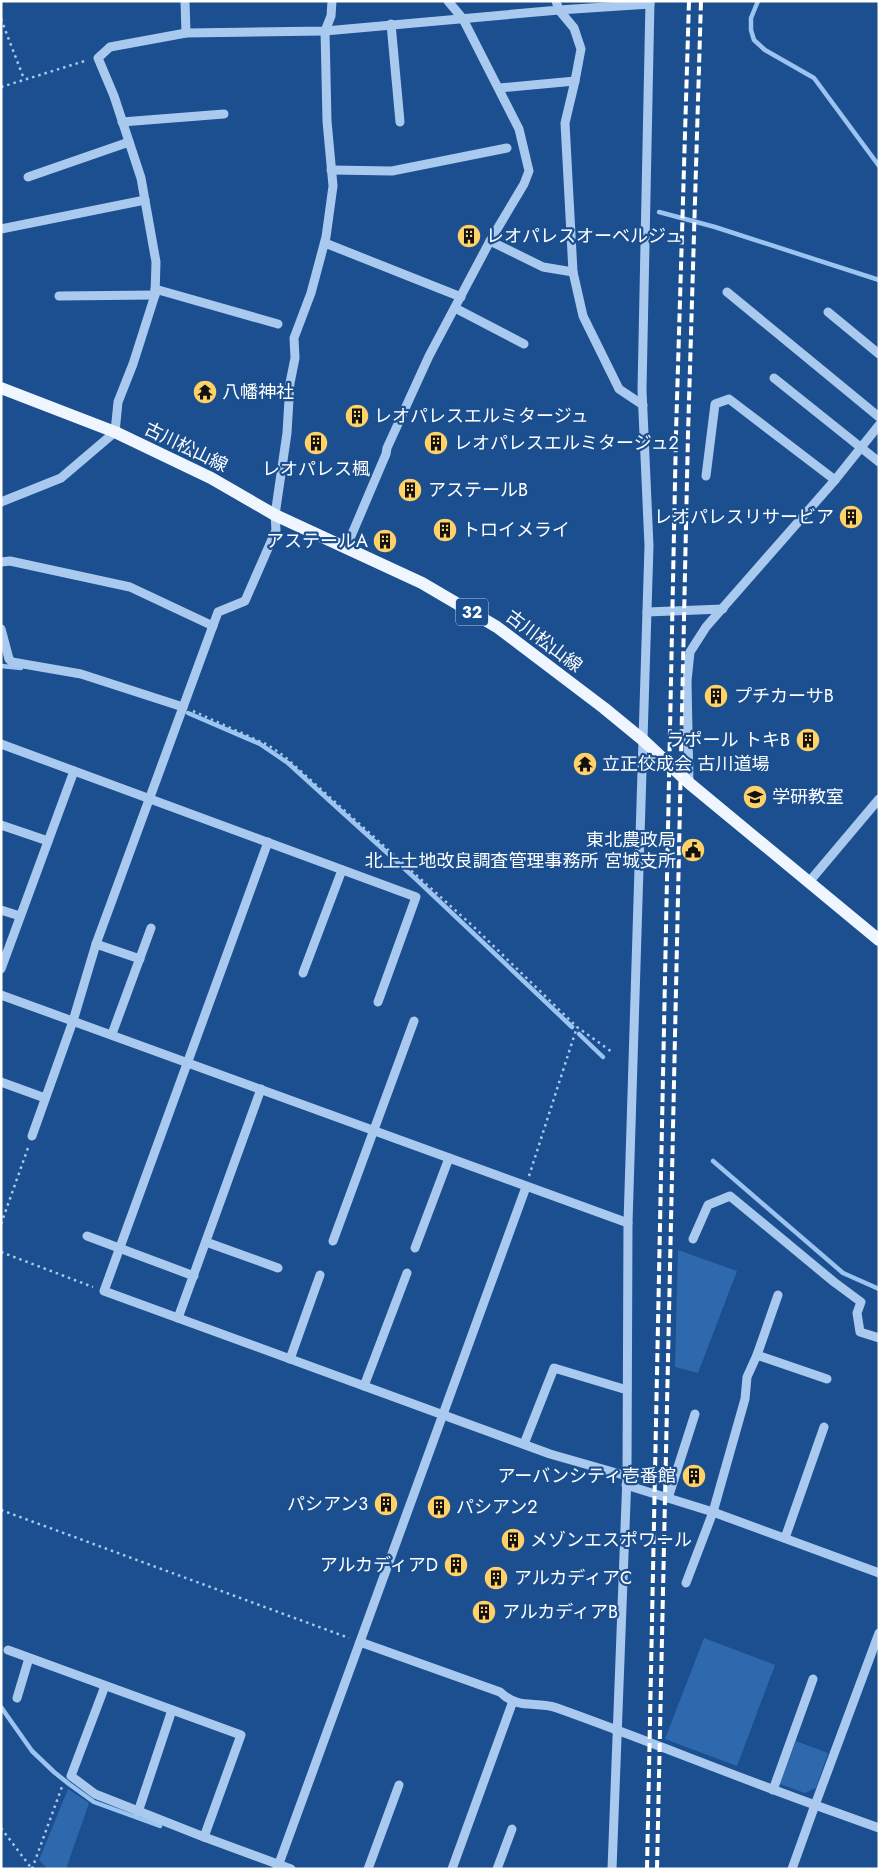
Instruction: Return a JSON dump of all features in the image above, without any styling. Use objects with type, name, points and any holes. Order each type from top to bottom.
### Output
[{"type":"main road","name":"古川松山線","points":[[1,388],[115,432],[211,478],[275,515],[422,583],[497,627],[604,708],[689,783],[879,940]]},
{"type":"street","points":[[184,1],[186,33]]},
{"type":"street","points":[[32,1136],[74,1021],[96,944],[218,612],[245,601],[276,530],[275,515],[287,433],[290,383],[295,358],[294,338],[311,292],[325,243],[333,186],[327,121],[325,31],[332,16],[332,1]]},
{"type":"street","points":[[346,548],[387,448],[429,356],[490,241],[524,184],[529,171],[519,129],[463,19],[448,1]]},
{"type":"street","points":[[1,502],[61,478],[115,432],[118,402],[133,364],[155,292],[156,262],[141,178],[98,58],[110,47],[186,33],[325,31],[463,19],[558,6],[650,3],[643,405],[649,546],[628,1223],[627,1476],[612,1869]]},
{"type":"street","points":[[558,6],[574,28],[581,49],[576,81],[565,123],[573,272],[582,316],[619,388],[643,405]]},
{"type":"street","points":[[391,24],[400,122]]},
{"type":"street","points":[[499,88],[576,81]]},
{"type":"street","points":[[122,122],[224,114]]},
{"type":"street","points":[[28,177],[129,142]]},
{"type":"street","points":[[331,170],[392,171],[507,148]]},
{"type":"street","points":[[1,229],[145,200]]},
{"type":"street","points":[[490,241],[543,267],[573,272]]},
{"type":"street","points":[[325,243],[461,297]]},
{"type":"street","points":[[59,296],[155,292],[278,324]]},
{"type":"street","points":[[727,292],[879,417]]},
{"type":"street","points":[[455,308],[524,344]]},
{"type":"street","points":[[828,312],[879,354]]},
{"type":"street","points":[[774,378],[879,462]]},
{"type":"street","points":[[706,476],[715,404],[729,399],[835,480]]},
{"type":"street","points":[[689,783],[687,680],[690,652],[706,627],[835,480],[879,425]]},
{"type":"street","points":[[1,562],[10,561],[130,587],[213,626]]},
{"type":"street","points":[[647,612],[723,609]]},
{"type":"street","points":[[1,629],[9,659],[12,662],[81,674],[183,707]]},
{"type":"street","points":[[1,744],[416,897],[378,1002]]},
{"type":"street","points":[[1,969],[74,770]]},
{"type":"street","points":[[809,882],[879,799]]},
{"type":"street","points":[[1,824],[48,841]]},
{"type":"street","points":[[268,842],[104,1292],[550,1454],[627,1476]]},
{"type":"street","points":[[303,973],[342,870]]},
{"type":"street","points":[[1,910],[20,916]]},
{"type":"street","points":[[112,1034],[151,928]]},
{"type":"street","points":[[96,944],[140,959]]},
{"type":"street","points":[[1,995],[628,1223]]},
{"type":"street","points":[[333,1241],[414,1021]]},
{"type":"street","points":[[1,1082],[45,1098]]},
{"type":"street","points":[[178,1318],[261,1089]]},
{"type":"street","points":[[415,1248],[449,1158]]},
{"type":"street","points":[[277,1866],[526,1187]]},
{"type":"street","points":[[693,1239],[708,1205],[730,1196],[861,1302],[856,1314],[860,1332],[879,1338]]},
{"type":"street","points":[[87,1236],[194,1276]]},
{"type":"street","points":[[206,1242],[278,1268]]},
{"type":"street","points":[[364,1386],[407,1273]]},
{"type":"street","points":[[290,1359],[320,1275]]},
{"type":"street","points":[[686,1583],[713,1512],[745,1398],[747,1378],[778,1296]]},
{"type":"street","points":[[757,1355],[827,1379]]},
{"type":"street","points":[[524,1444],[554,1368],[627,1390]]},
{"type":"street","points":[[668,1498],[695,1414]]},
{"type":"street","points":[[785,1538],[824,1428]]},
{"type":"street","points":[[626,1486],[713,1512],[879,1572]]},
{"type":"street","points":[[792,1869],[879,1633]]},
{"type":"street","points":[[360,1642],[500,1692],[513,1701],[528,1706],[549,1706],[616,1729],[773,1790],[879,1828]]},
{"type":"street","points":[[8,1650],[241,1735],[204,1837]]},
{"type":"street","points":[[17,1698],[29,1658]]},
{"type":"street","points":[[773,1790],[814,1679]]},
{"type":"street","points":[[105,1686],[71,1776],[95,1794],[277,1866],[290,1869]]},
{"type":"street","points":[[452,1869],[513,1701]]},
{"type":"street","points":[[138,1812],[172,1710]]},
{"type":"street","points":[[368,1869],[399,1785]]},
{"type":"street","points":[[498,1869],[512,1829]]},
{"type":"path","points":[[1,19],[24,79]]},
{"type":"path","points":[[1,87],[98,58]]},
{"type":"path","points":[[183,707],[268,745],[284,756],[475,928],[576,1027],[612,1052]]},
{"type":"path","points":[[526,1187],[576,1027]]},
{"type":"path","points":[[1,1224],[32,1136]]},
{"type":"path","points":[[1,1252],[104,1292]]},
{"type":"path","points":[[1,1510],[360,1642]]},
{"type":"path","points":[[32,1869],[61,1785]]},
{"type":"path","points":[[1,1828],[32,1869]]},
{"type":"shaded area","points":[[678,1250],[737,1271],[698,1373],[675,1367]]},
{"type":"shaded area","points":[[704,1638],[775,1665],[737,1766],[665,1739]]},
{"type":"shaded area","points":[[796,1741],[828,1753],[816,1788],[805,1793],[780,1784]]},
{"type":"shaded area","points":[[68,1789],[89,1803],[66,1869],[48,1869],[39,1860]]},
{"type":"waterway","points":[[758,1],[751,18],[751,30],[754,40],[765,50],[814,78],[879,166]]},
{"type":"waterway","points":[[659,212],[715,227],[879,280]]},
{"type":"waterway","points":[[1,666],[21,668]]},
{"type":"waterway","points":[[188,713],[260,744],[288,763],[417,880],[572,1027]]},
{"type":"waterway","points":[[579,1034],[603,1057]]},
{"type":"waterway","points":[[713,1161],[843,1273],[879,1289]]},
{"type":"waterway","points":[[1,1707],[32,1751],[69,1784],[94,1802],[160,1826]]},
{"type":"railway","points":[[647,1869],[676,433],[689,1]]},
{"type":"railway","points":[[657,1869],[688,434],[701,1]]},
{"type":"place","name":"レオパレスオーベルジュ","points":[[469,236]]},
{"type":"place","name":"八幡神社","points":[[205,392]]},
{"type":"place","name":"レオパレスエルミタージュ","points":[[357,416]]},
{"type":"place","name":"レオパレス楓","points":[[316,443]]},
{"type":"place","name":"レオパレスエルミタージュ2","points":[[436,443]]},
{"type":"place","name":"アステールB","points":[[410,490]]},
{"type":"place","name":"レオパレスリサービア","points":[[851,517]]},
{"type":"place","name":"トロイメライ","points":[[445,530]]},
{"type":"place","name":"アステールA","points":[[385,541]]},
{"type":"place","name":"プチカーサB","points":[[716,696]]},
{"type":"place","name":"ラポール トキB","points":[[808,740]]},
{"type":"place","name":"立正佼成会 古川道場","points":[[585,764]]},
{"type":"place","name":"学研教室","points":[[755,797]]},
{"type":"place","name":"東北農政局 北上土地改良調査管理事務所 宮城支所","points":[[693,850]]},
{"type":"place","name":"アーバンシティ壱番館","points":[[694,1476]]},
{"type":"place","name":"パシアン3","points":[[386,1504]]},
{"type":"place","name":"パシアン2","points":[[439,1507]]},
{"type":"place","name":"メゾンエスポワール","points":[[513,1540]]},
{"type":"place","name":"アルカディアD","points":[[456,1565]]},
{"type":"place","name":"アルカディアC","points":[[496,1578]]},
{"type":"place","name":"アルカディアB","points":[[484,1612]]}]
